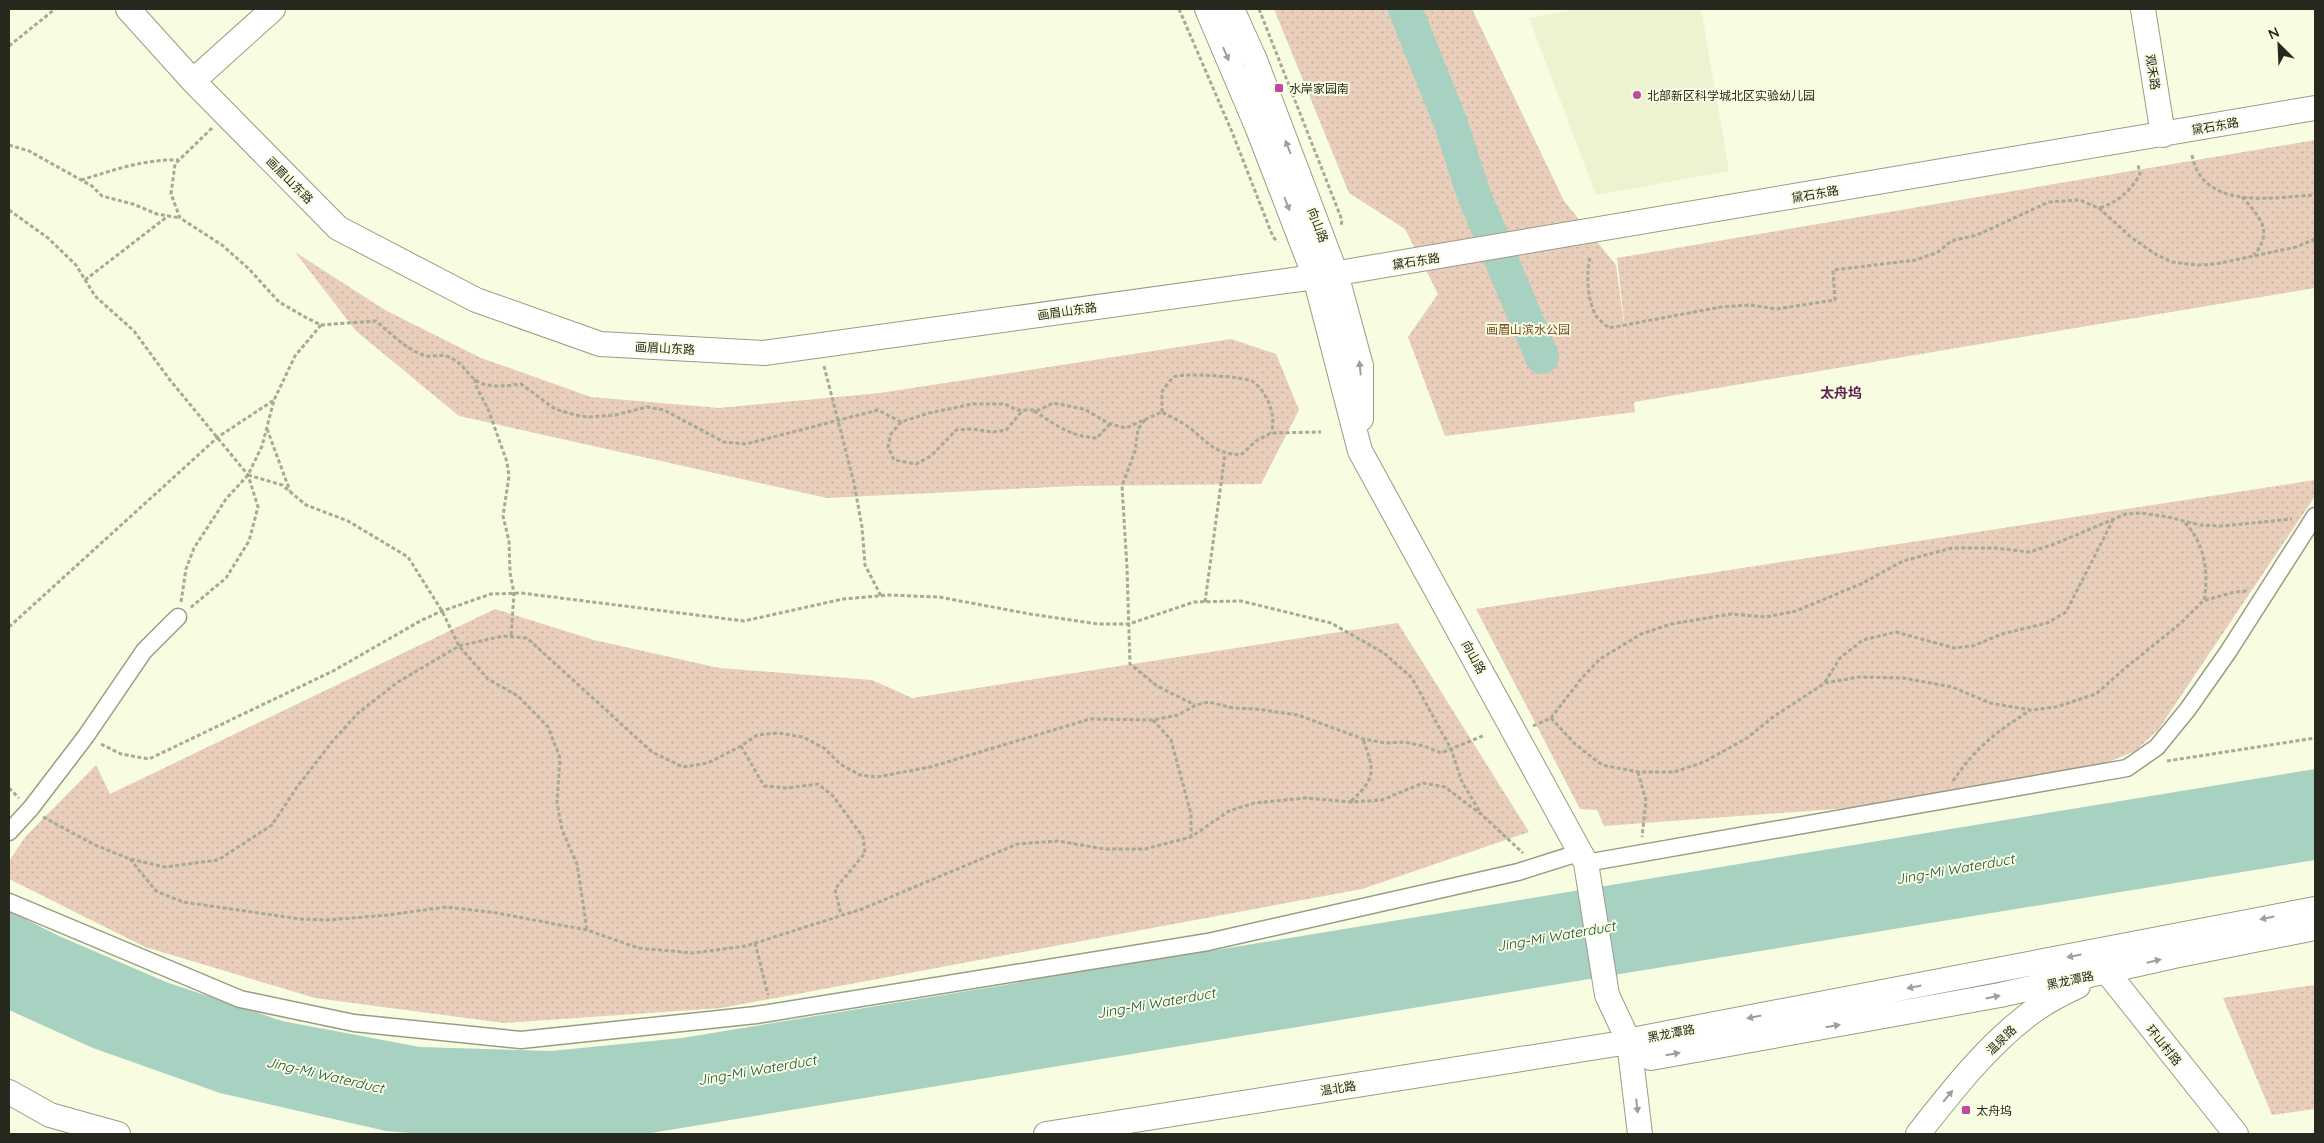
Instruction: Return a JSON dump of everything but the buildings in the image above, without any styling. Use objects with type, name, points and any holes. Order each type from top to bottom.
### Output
[{"type":"street","name":"画眉山东路","points":[[128,9],[193,80],[338,228],[476,300],[600,344],[764,353],[1325,276]]},
{"type":"street","points":[[193,80],[273,9]]},
{"type":"street","name":"向山路","points":[[1207,9],[1258,129],[1325,276]]},
{"type":"street","name":"向山路","points":[[1232,9],[1254,60],[1325,276],[1360,451],[1584,857],[1607,995],[1629,1042]]},
{"type":"street","name":"观禾路","points":[[2143,9],[2163,135]]},
{"type":"street","name":"黛石东路","points":[[1325,276],[2315,108]]},
{"type":"street","points":[[9,902],[240,999],[354,1023],[521,1040],[773,1013],[1208,942],[1518,872],[1537,866],[1584,857],[1629,855],[2127,768],[2157,747],[2188,709],[2268,590],[2314,517]]},
{"type":"street","points":[[9,832],[31,808],[86,736],[144,651],[178,617]]},
{"type":"street","name":"黑龙潭路","points":[[2104,962],[2315,909]]},
{"type":"street","name":"黑龙潭路","points":[[1629,1042],[1642,1038],[2315,928]]},
{"type":"street","name":"温泉路","points":[[1918,1134],[1949,1095],[1998,1041],[2029,1014],[2065,993],[2104,962]]},
{"type":"street","name":"环山村路","points":[[2104,962],[2236,1134]]},
{"type":"street","points":[[1629,1042],[1640,1134]]},
{"type":"street","name":"温北路","points":[[1046,1134],[1629,1042]]},
{"type":"street","points":[[9,1092],[50,1115],[118,1134]]},
{"type":"path","points":[[9,46],[56,9]]},
{"type":"path","points":[[1179,9],[1232,132],[1272,237],[1280,244]]},
{"type":"path","points":[[9,145],[29,151],[92,186],[102,196],[180,218]]},
{"type":"path","points":[[2192,156],[2194,166],[2211,188],[2224,194],[2256,199],[2315,195]]},
{"type":"path","points":[[80,180],[134,163],[179,160]]},
{"type":"path","points":[[2099,208],[2112,204],[2131,190],[2140,174],[2138,165]]},
{"type":"path","points":[[2242,197],[2263,223],[2263,244],[2253,256]]},
{"type":"path","points":[[1590,258],[1588,265],[1589,294],[1597,317],[1609,328],[1721,308],[1750,305],[1776,309],[1835,300],[1833,270],[1916,260],[1938,252],[1951,242],[1977,235],[2049,202],[2079,200],[2099,208],[2132,238],[2157,255],[2172,262],[2216,264],[2296,247],[2315,240]]},
{"type":"path","points":[[9,210],[48,238],[76,265],[94,296],[134,331],[170,380],[248,475],[258,506],[249,541],[226,578],[197,604],[178,617]]},
{"type":"path","points":[[85,280],[168,216]]},
{"type":"path","points":[[178,617],[186,569],[194,548],[226,499],[248,475],[262,446],[274,400],[295,356],[321,325]]},
{"type":"path","points":[[818,346],[854,483],[862,527],[865,565],[881,596]]},
{"type":"path","points":[[1162,412],[1162,392],[1174,376],[1189,373],[1250,380],[1264,393],[1270,407],[1274,424],[1271,432]]},
{"type":"path","points":[[475,379],[507,462],[509,476],[503,516],[509,541],[510,573],[514,593],[511,637]]},
{"type":"path","points":[[9,627],[218,437],[274,400]]},
{"type":"path","points":[[901,422],[891,434],[888,447],[894,460],[916,464],[931,456],[956,430],[972,429],[993,432],[1006,430],[1023,410]]},
{"type":"path","points":[[1033,410],[1063,429],[1081,437],[1098,438],[1110,424]]},
{"type":"path","points":[[1145,420],[1138,429],[1135,450],[1122,486],[1130,664],[1157,686],[1196,705]]},
{"type":"path","points":[[267,428],[290,492]]},
{"type":"path","points":[[1205,602],[1225,454]]},
{"type":"path","points":[[248,475],[282,486],[306,505],[348,521],[408,557],[442,611],[458,646],[488,679],[518,696],[548,727],[560,758],[557,803],[562,830],[577,864],[588,930]]},
{"type":"path","points":[[2268,590],[2234,592],[2203,601],[2181,623],[2096,694],[2056,707],[2031,710],[1990,703],[1952,687],[1903,678],[1859,678],[1825,683],[1772,717],[1747,738],[1704,762],[1674,772],[1638,772],[1602,765],[1575,744],[1551,718],[1581,679],[1600,659],[1640,634],[1671,624],[1731,614],[1766,617],[1796,611],[1861,584],[1902,561],[1952,548],[1995,548],[2029,552],[2052,546],[2126,514],[2141,513],[2200,525],[2224,526],[2314,517]]},
{"type":"path","points":[[1825,683],[1840,658],[1863,640],[1896,632],[1954,648],[1974,646],[2002,634],[2047,624],[2066,612],[2114,518]]},
{"type":"path","points":[[2183,521],[2199,545],[2207,571],[2207,585],[2203,601]]},
{"type":"path","points":[[86,736],[121,754],[149,759],[333,671],[422,620],[491,594],[514,593],[607,602],[744,621],[843,600],[881,596],[938,598],[1098,624],[1129,624],[1194,602],[1241,602],[1331,623],[1384,653],[1412,678],[1451,749],[1462,782],[1482,815]]},
{"type":"path","points":[[31,808],[54,825],[95,845],[130,859],[165,867],[218,860],[255,838],[272,825],[297,787],[332,742],[358,713],[398,682],[458,646],[503,636],[527,638],[652,752],[683,766],[708,763],[742,746],[757,734],[778,732],[803,737],[824,748],[840,764],[860,775],[877,777],[930,767],[1090,719],[1153,720],[1178,715],[1196,705],[1209,702],[1233,708],[1256,709],[1298,716],[1363,739],[1386,743],[1404,742],[1424,746],[1441,753],[1485,735]]},
{"type":"path","points":[[1950,786],[1978,748],[2000,729],[2031,710]]},
{"type":"path","points":[[1153,720],[1171,740],[1191,814],[1191,837]]},
{"type":"path","points":[[2164,762],[2315,738]]},
{"type":"path","points":[[1351,802],[1367,787],[1372,765],[1363,739]]},
{"type":"path","points":[[742,746],[764,786],[788,788],[818,784],[833,796],[863,837],[865,853],[835,889],[841,915]]},
{"type":"path","points":[[1629,855],[1643,836],[1646,801],[1638,772]]},
{"type":"path","points":[[130,859],[156,891],[183,902],[300,919],[328,920],[388,915],[446,907],[497,913],[588,930],[638,948],[693,953],[755,943],[862,909],[1017,844],[1058,841],[1104,849],[1145,849],[1191,837],[1229,811],[1254,802],[1306,798],[1351,802],[1382,800],[1422,783],[1445,787],[1482,815],[1537,866]]},
{"type":"path","points":[[755,943],[773,1013]]},
{"type":"shaded area","name":"北部新区科学城北区实验幼儿园","points":[[1580,9],[1701,9],[1729,171],[1596,195],[1529,18]]},
{"type":"green space","name":"画眉山滨水公园","points":[[1274,9],[1472,9],[1564,201],[1616,265],[1627,347],[1617,258],[2315,140],[2315,288],[1634,402],[1635,412],[1445,436],[1408,337],[1438,294],[1405,229],[1349,193]]},
{"type":"green space","points":[[295,252],[385,310],[481,358],[591,397],[719,408],[880,393],[1231,339],[1276,354],[1299,410],[1261,484],[1075,486],[827,498],[459,416],[356,331]]},
{"type":"green space","points":[[2315,480],[2315,496],[2158,730],[2135,751],[2065,780],[1972,799],[1604,826],[1597,810],[1580,809],[1476,609]]},
{"type":"green space","points":[[495,609],[594,640],[719,668],[872,680],[912,698],[1398,623],[1529,832],[1362,889],[721,1008],[504,1023],[315,998],[145,947],[9,879],[9,861],[26,836],[96,765],[110,794]]},
{"type":"green space","points":[[2315,985],[2315,1109],[2272,1115],[2223,998]]},
{"type":"water","name":"Jing-Mi Waterduct","points":[[2315,769],[2315,860],[651,1133],[424,1134],[386,1131],[220,1093],[93,1048],[9,1010],[9,911],[59,936],[166,982],[282,1021],[420,1047],[551,1051],[682,1038]]},
{"type":"waterway","points":[[1405,9],[1450,121],[1474,195],[1542,357]]},
{"type":"place","name":"水岸家园南","points":[[1279,88]]},
{"type":"place","name":"北部新区科学城北区实验幼儿园","points":[[1637,95]]},
{"type":"place","name":"太舟坞","points":[[1966,1110]]},
{"type":"district","name":"太舟坞","points":[[1841,393]]}]
